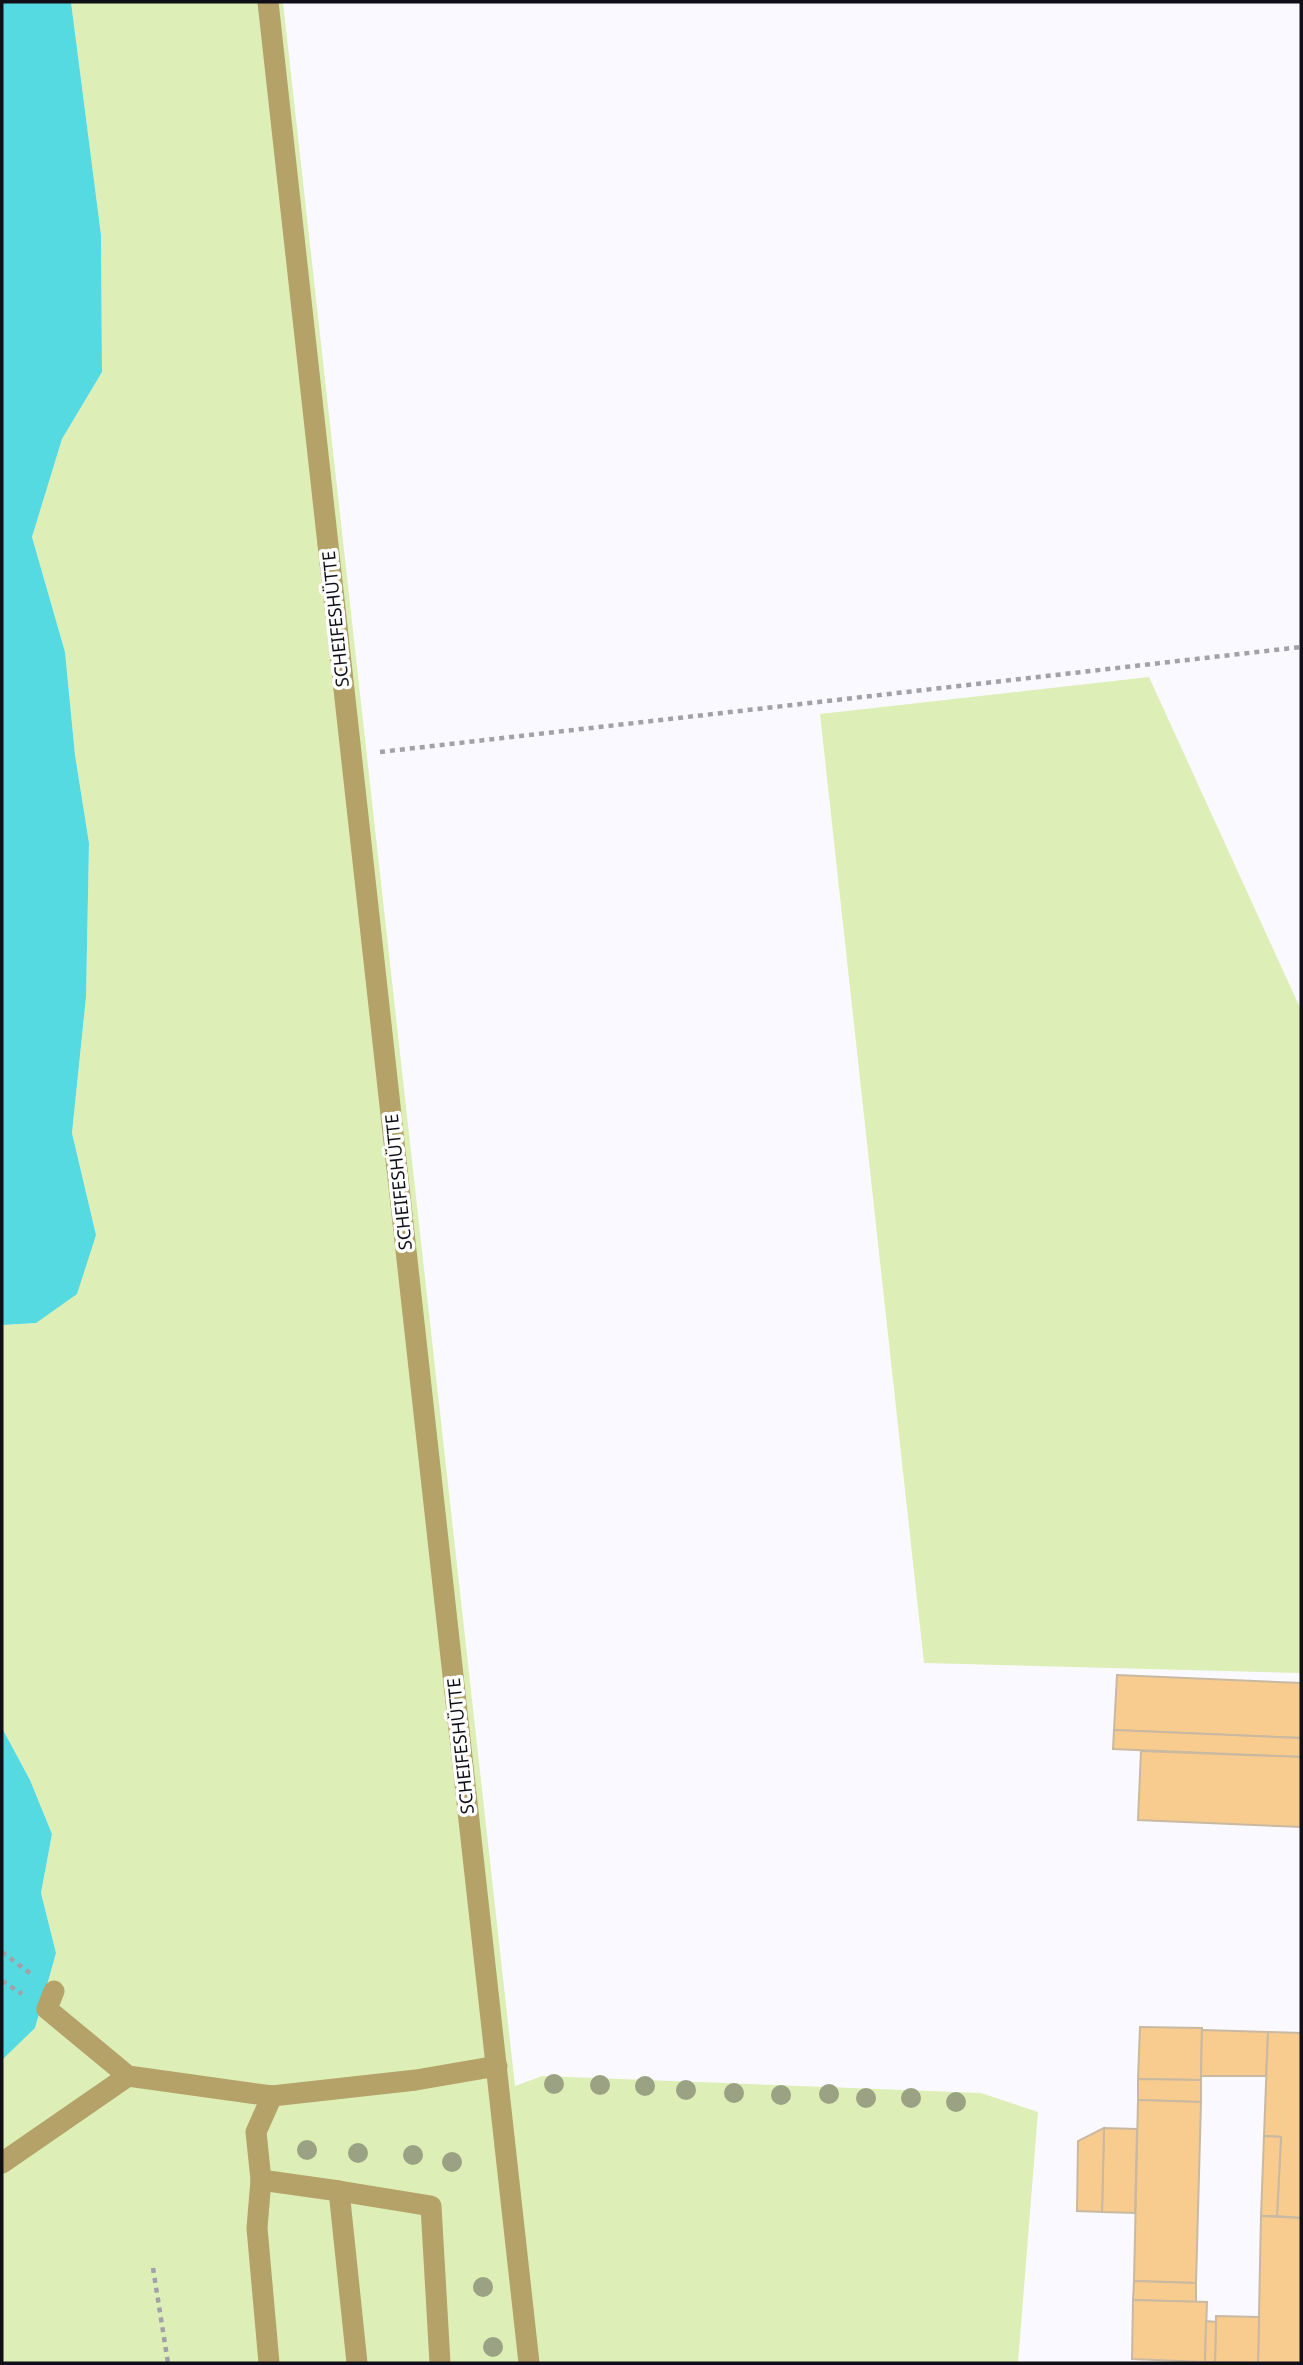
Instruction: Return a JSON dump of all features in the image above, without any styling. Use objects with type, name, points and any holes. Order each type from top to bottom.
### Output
[{"type":"street","name":"SCHEIFESHÜTTE","points":[[268,2],[528,2363]]},
{"type":"street","points":[[54,1991],[47,2009],[128,2076],[272,2096],[416,2080],[497,2066]]},
{"type":"street","points":[[2,2163],[128,2076]]},
{"type":"street","points":[[269,2363],[257,2228],[261,2180],[256,2132],[272,2096]]},
{"type":"street","points":[[261,2180],[430,2206],[440,2363]]},
{"type":"street","points":[[339,2191],[357,2363]]},
{"type":"path","points":[[352,755],[1301,647]]},
{"type":"path","points":[[2,1952],[54,1991]]},
{"type":"path","points":[[153,2268],[168,2363]]},
{"type":"green space","points":[[71,2],[283,2],[515,2086],[542,2076],[981,2093],[1038,2112],[1018,2363],[2,2363],[2,2060],[35,2028],[56,1953],[41,1893],[52,1834],[30,1780],[2,1728],[2,1325],[36,1323],[96,1235],[72,1133],[86,997],[89,843],[75,755],[65,652],[32,537],[62,439],[102,372],[101,235]]},
{"type":"green space","points":[[1149,677],[1301,1010],[1301,1673],[924,1663],[820,714]]},
{"type":"water","points":[[2,2],[71,2],[101,235],[102,372],[62,439],[32,537],[65,652],[75,755],[89,843],[86,997],[72,1133],[96,1235],[77,1294],[36,1323],[2,1325]]},
{"type":"water","points":[[2,1728],[30,1780],[52,1834],[41,1893],[56,1953],[35,2028],[2,2060]]},
{"type":"building","points":[[1117,1675],[1301,1683],[1301,1738],[1114,1730]]},
{"type":"building","points":[[1114,1730],[1301,1738],[1301,1757],[1113,1749]]},
{"type":"building","points":[[1141,1751],[1301,1757],[1301,1827],[1138,1820]]},
{"type":"building","points":[[1140,2027],[1202,2028],[1201,2080],[1138,2079]]},
{"type":"building","points":[[1202,2030],[1268,2032],[1266,2076],[1201,2076]]},
{"type":"building","points":[[1268,2032],[1301,2033],[1301,2218],[1277,2216],[1281,2137],[1264,2136]]},
{"type":"building","points":[[1138,2079],[1201,2080],[1201,2102],[1138,2100]]},
{"type":"building","points":[[1138,2100],[1201,2102],[1196,2283],[1134,2281]]},
{"type":"building","points":[[1104,2128],[1137,2129],[1135,2213],[1102,2212]]},
{"type":"building","points":[[1104,2128],[1102,2212],[1077,2211],[1078,2141]]},
{"type":"building","points":[[1264,2136],[1281,2137],[1277,2216],[1261,2216]]},
{"type":"building","points":[[1261,2216],[1301,2218],[1301,2363],[1258,2363]]},
{"type":"building","points":[[1134,2281],[1196,2283],[1196,2302],[1133,2300]]},
{"type":"building","points":[[1133,2300],[1207,2302],[1205,2362],[1132,2359]]},
{"type":"building","points":[[1216,2316],[1259,2317],[1258,2363],[1215,2362]]},
{"type":"building","points":[[1206,2321],[1216,2322],[1215,2362],[1205,2362]]}]
